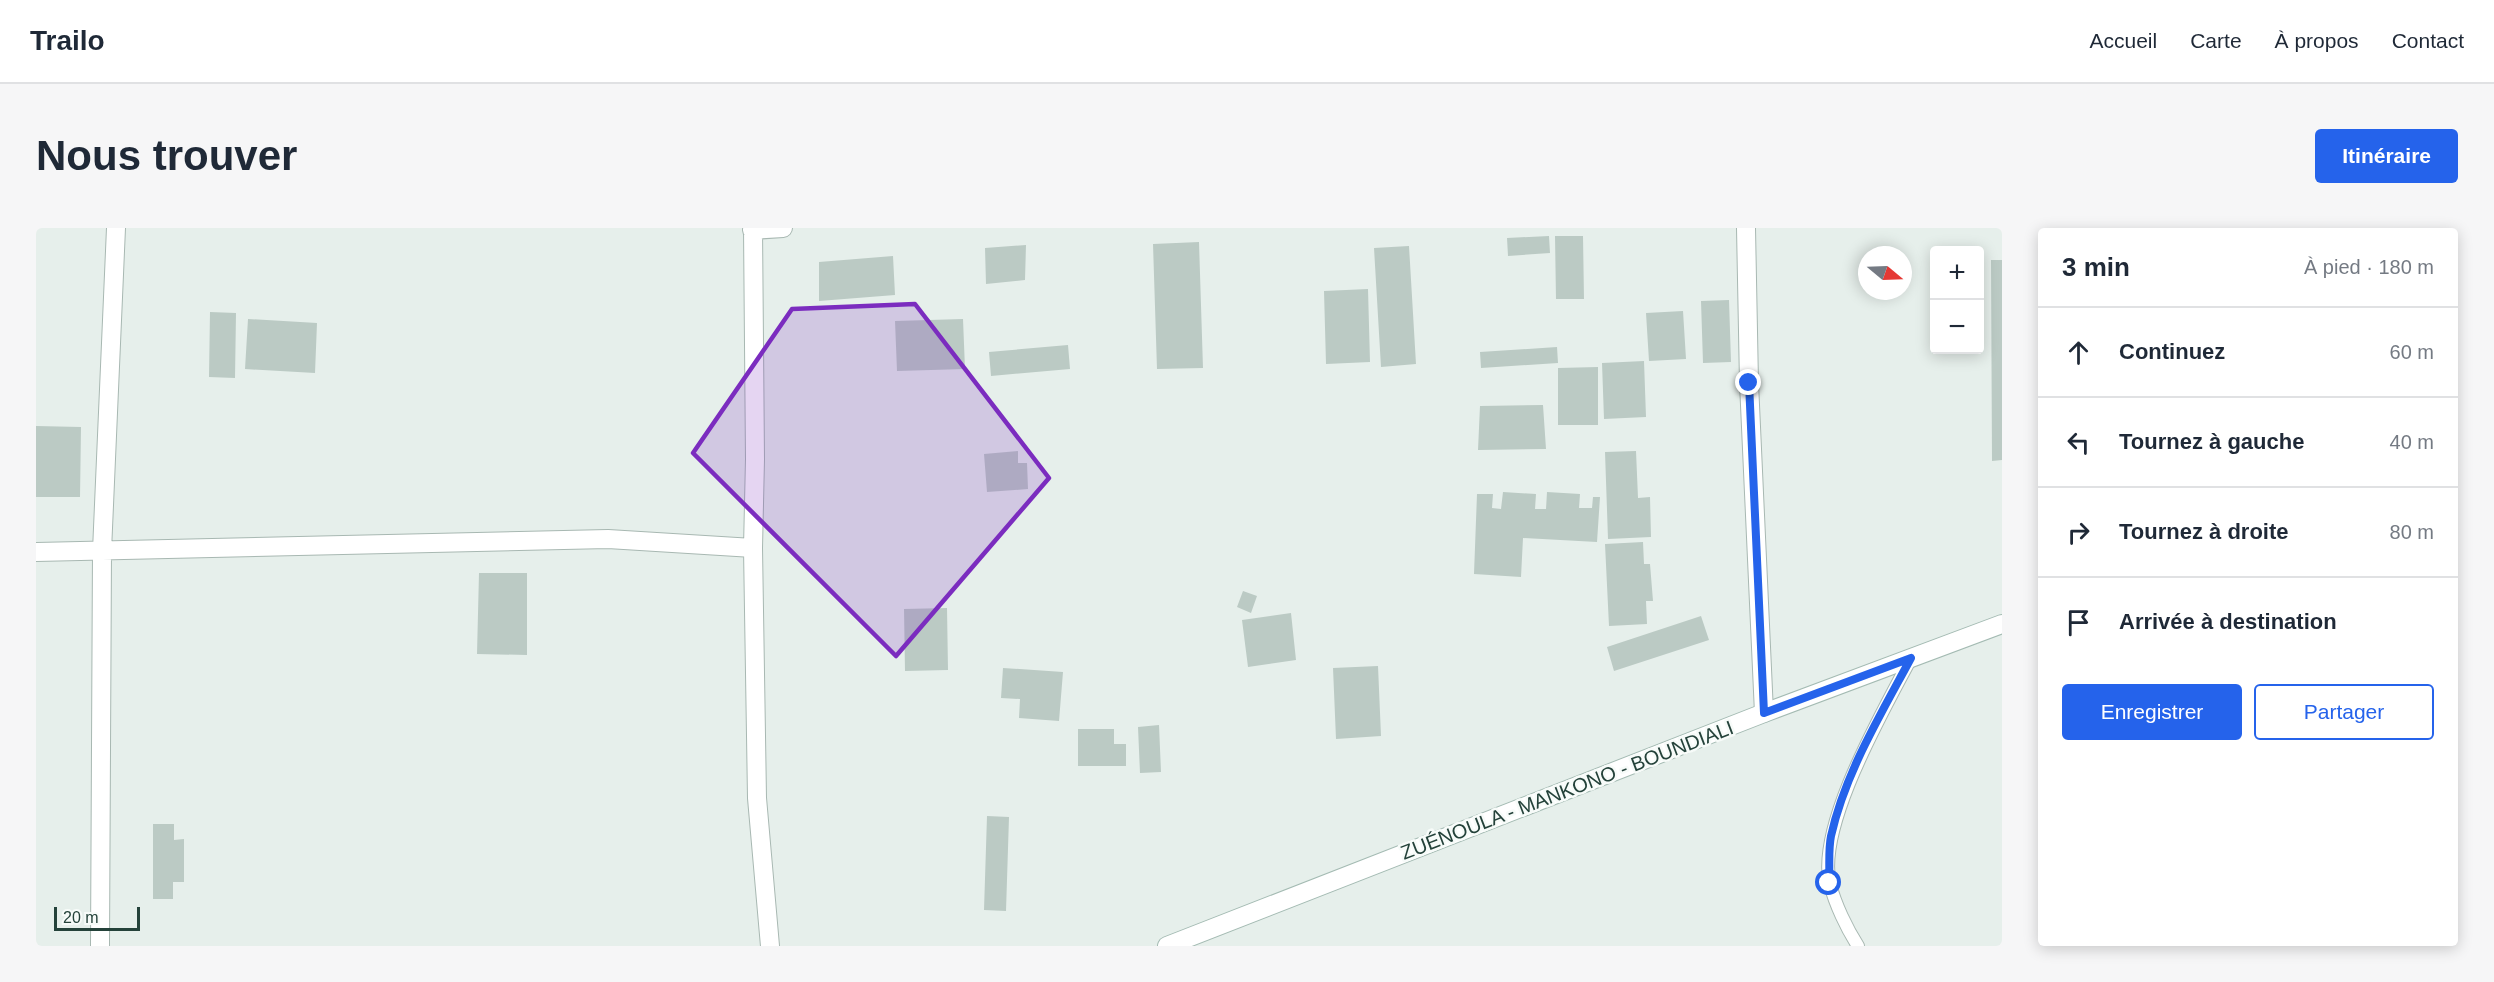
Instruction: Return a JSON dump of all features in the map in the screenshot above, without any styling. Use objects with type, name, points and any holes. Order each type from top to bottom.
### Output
[{"type":"street","points":[[100,946],[102,551],[116,228]]},
{"type":"street","points":[[770,946],[757,798],[753,548],[755,459],[752,229],[783,228]]},
{"type":"street","points":[[1746,228],[1749,383],[1764,713]]},
{"type":"street","points":[[36,552],[608,539],[753,548]]},
{"type":"street","name":"ZUÉNOULA - MANKONO - BOUNDIALI","points":[[1167,946],[1764,713],[2002,624]]},
{"type":"lane","points":[[1858,946],[1829,883],[1831,837],[1848,786],[1868,739],[1911,658]]},
{"type":"highlighted area","points":[[915,304],[1049,478],[896,656],[693,453],[792,309]]},
{"type":"building","points":[[1549,236],[1550,253],[1508,256],[1507,238]]},
{"type":"building","points":[[1555,236],[1583,236],[1584,299],[1556,299]]},
{"type":"building","points":[[1199,242],[1203,368],[1157,369],[1153,244]]},
{"type":"building","points":[[1026,245],[1025,280],[986,284],[985,248]]},
{"type":"building","points":[[1409,246],[1416,364],[1381,367],[1374,248]]},
{"type":"building","points":[[893,256],[895,295],[819,301],[819,262]]},
{"type":"building","points":[[1991,260],[2002,260],[2002,460],[1992,461]]},
{"type":"building","points":[[1368,289],[1370,362],[1326,364],[1324,291]]},
{"type":"building","points":[[1729,300],[1731,362],[1703,363],[1701,301]]},
{"type":"building","points":[[1683,311],[1686,359],[1649,361],[1646,313]]},
{"type":"building","points":[[210,312],[236,313],[235,378],[209,377]]},
{"type":"building","points":[[248,319],[317,323],[315,373],[245,369]]},
{"type":"building","points":[[963,319],[965,369],[897,371],[895,321]]},
{"type":"building","points":[[1068,345],[1070,369],[991,376],[989,352]]},
{"type":"building","points":[[1557,347],[1558,363],[1481,368],[1480,352]]},
{"type":"building","points":[[1644,361],[1646,417],[1604,419],[1602,363]]},
{"type":"building","points":[[1598,367],[1598,425],[1558,425],[1558,368]]},
{"type":"building","points":[[1543,405],[1546,449],[1478,450],[1480,406]]},
{"type":"building","points":[[36,426],[81,427],[80,497],[36,497]]},
{"type":"building","points":[[1018,451],[1018,463],[1027,463],[1028,489],[987,492],[984,454]]},
{"type":"building","points":[[1636,451],[1638,498],[1650,497],[1651,537],[1608,539],[1605,452]]},
{"type":"building","points":[[1503,492],[1536,494],[1535,509],[1546,509],[1547,492],[1580,494],[1579,508],[1592,508],[1593,497],[1600,497],[1597,542],[1523,538],[1521,577],[1474,574],[1477,494],[1493,494],[1492,508],[1501,509]]},
{"type":"building","points":[[1643,542],[1644,564],[1650,564],[1653,601],[1646,601],[1647,624],[1609,626],[1605,544]]},
{"type":"building","points":[[479,573],[527,573],[527,655],[477,654]]},
{"type":"building","points":[[1243,591],[1257,596],[1251,613],[1237,607]]},
{"type":"building","points":[[947,608],[948,670],[905,671],[904,609]]},
{"type":"building","points":[[1291,613],[1296,660],[1248,667],[1242,620]]},
{"type":"building","points":[[1701,616],[1709,640],[1614,671],[1607,647]]},
{"type":"building","points":[[1378,666],[1381,736],[1336,739],[1333,668]]},
{"type":"building","points":[[1003,668],[1063,672],[1059,721],[1019,718],[1020,699],[1001,698]]},
{"type":"building","points":[[1159,725],[1161,772],[1140,773],[1138,727]]},
{"type":"building","points":[[1078,729],[1114,729],[1114,744],[1126,744],[1126,766],[1078,766]]},
{"type":"building","points":[[987,816],[1009,817],[1006,911],[984,910]]},
{"type":"building","points":[[153,824],[174,824],[174,840],[184,839],[184,882],[173,882],[173,899],[153,899]]},
{"type":"route","points":[[1749,383],[1764,713],[1911,658],[1868,739],[1848,786],[1831,837],[1829,883]]}]
